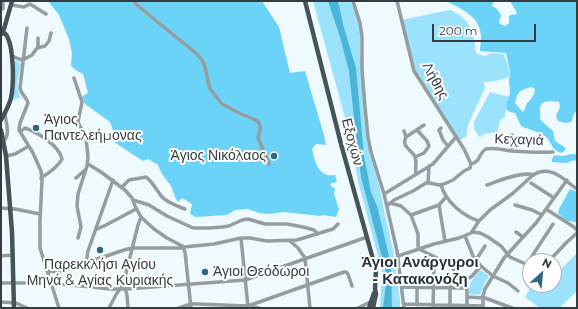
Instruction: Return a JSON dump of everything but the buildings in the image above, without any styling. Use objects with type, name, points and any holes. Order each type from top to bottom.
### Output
[{"type":"main road","name":"Εξοχών","points":[[305,1],[339,137],[376,270],[376,297],[373,308]]},
{"type":"main road","points":[[1,120],[8,108],[12,91],[12,56],[7,36],[2,33],[11,3]]},
{"type":"main road","points":[[1,130],[10,208],[14,306]]},
{"type":"main road","points":[[366,307],[371,302],[376,289]]},
{"type":"street","points":[[3,1],[3,9]]},
{"type":"street","points":[[134,1],[197,54],[205,66],[210,89],[222,104],[256,120],[259,123],[260,130],[258,138],[269,164]]},
{"type":"street","points":[[353,1],[360,24],[362,37],[364,107],[368,137],[371,152],[388,205],[398,256],[404,306],[483,307],[485,289],[507,254],[542,215],[566,180]]},
{"type":"street","name":"Λήθης","points":[[397,1],[414,71],[466,153],[471,164]]},
{"type":"street","points":[[11,3],[24,7],[30,4],[46,14]]},
{"type":"street","points":[[27,28],[20,90],[28,103],[19,128],[40,168],[40,248],[59,308]]},
{"type":"street","points":[[12,56],[24,60],[39,48],[45,46],[49,41],[51,33]]},
{"type":"street","points":[[38,38],[39,48]]},
{"type":"street","points":[[74,78],[82,102],[78,121],[86,138],[88,154],[88,164],[77,197],[81,227],[78,238]]},
{"type":"street","points":[[1,109],[8,108]]},
{"type":"street","points":[[3,142],[7,138],[8,134],[5,114]]},
{"type":"street","points":[[406,137],[424,125]]},
{"type":"street","points":[[20,132],[26,128],[48,141],[59,151],[62,160],[54,169],[41,178]]},
{"type":"street","points":[[441,128],[439,130],[443,140],[448,146]]},
{"type":"street","points":[[415,157],[424,153],[429,146],[417,130]]},
{"type":"street","points":[[404,131],[406,137],[405,145],[415,157],[416,174]]},
{"type":"street","points":[[512,135],[512,150]]},
{"type":"street","points":[[384,194],[429,166],[456,137]]},
{"type":"street","points":[[3,157],[15,154],[29,146]]},
{"type":"street","name":"Κεχαγιά","points":[[441,185],[453,180],[464,171],[470,169],[471,164],[477,162],[482,153],[486,150],[494,149],[554,152]]},
{"type":"street","points":[[88,164],[122,187],[133,200],[136,209],[147,223],[161,234],[183,247],[191,306]]},
{"type":"street","points":[[428,182],[429,166]]},
{"type":"street","points":[[76,178],[86,169]]},
{"type":"street","points":[[398,256],[465,236],[472,232],[479,222],[493,208],[534,175],[542,171],[558,174],[577,189]]},
{"type":"street","points":[[486,185],[511,177],[529,174],[534,175]]},
{"type":"street","points":[[122,187],[130,179],[146,177],[151,181],[165,200],[185,209]]},
{"type":"street","points":[[88,263],[88,253],[113,180]]},
{"type":"street","points":[[388,205],[428,182],[441,185],[446,197],[464,214],[479,222]]},
{"type":"street","points":[[531,183],[554,198]]},
{"type":"street","points":[[411,215],[439,205],[446,197]]},
{"type":"street","points":[[133,200],[149,205],[167,216],[193,228],[222,228],[248,219],[265,224],[288,224],[312,229],[318,234]]},
{"type":"street","points":[[388,205],[401,206],[411,215],[418,234],[419,249]]},
{"type":"street","points":[[439,205],[445,241]]},
{"type":"street","points":[[516,205],[542,215]]},
{"type":"street","points":[[1,208],[10,208],[40,214]]},
{"type":"street","points":[[97,229],[136,209]]},
{"type":"street","points":[[546,209],[577,230]]},
{"type":"street","points":[[109,308],[119,289],[123,285],[141,217]]},
{"type":"street","points":[[47,271],[59,272],[132,248],[188,247],[241,238],[267,241],[302,240],[333,229],[338,224]]},
{"type":"street","points":[[535,253],[553,224]]},
{"type":"street","points":[[472,232],[483,234],[490,238],[501,246],[512,258],[522,262]]},
{"type":"street","points":[[516,232],[523,237]]},
{"type":"street","points":[[556,253],[577,233]]},
{"type":"street","points":[[465,236],[476,260],[481,266],[493,276],[508,283],[518,291]]},
{"type":"street","points":[[1,283],[51,283],[126,289],[245,280],[367,237]]},
{"type":"street","points":[[241,238],[248,307]]},
{"type":"street","points":[[290,241],[298,248],[305,258],[310,308]]},
{"type":"street","points":[[476,260],[485,246]]},
{"type":"street","points":[[419,249],[448,262],[456,273],[458,279]]},
{"type":"street","points":[[1,256],[13,255]]},
{"type":"street","points":[[433,306],[433,278],[437,258]]},
{"type":"street","points":[[433,278],[467,279],[471,277],[481,266]]},
{"type":"street","points":[[57,284],[59,272]]},
{"type":"street","points":[[248,307],[346,272],[352,286]]},
{"type":"street","points":[[450,278],[450,307]]},
{"type":"street","points":[[467,279],[467,307]]},
{"type":"street","points":[[123,285],[126,289],[128,308]]},
{"type":"street","points":[[402,287],[467,288]]},
{"type":"street","points":[[417,288],[417,305]]},
{"type":"street","points":[[371,302],[376,297]]},
{"type":"street","points":[[467,297],[483,297],[512,308]]},
{"type":"street","points":[[1,302],[28,308]]},
{"type":"street","points":[[179,308],[191,306],[260,308],[259,302]]},
{"type":"street","points":[[358,308],[366,307]]},
{"type":"shaded area","points":[[48,1],[262,1],[279,27],[290,73],[305,71],[326,145],[316,144],[312,149],[319,170],[326,175],[335,175],[337,182],[330,184],[335,188],[334,194],[339,209],[336,217],[284,212],[270,214],[259,213],[248,209],[235,210],[227,215],[196,217],[190,214],[192,204],[182,198],[178,202],[171,186],[162,174],[158,165],[148,159],[143,161],[108,138],[113,130],[110,122],[85,104],[82,97],[88,93],[83,74],[71,66],[72,53],[69,39],[59,15]]},
{"type":"shaded area","points":[[313,1],[352,1],[359,25],[366,134],[393,250],[400,308],[380,308],[382,271],[359,185],[344,114]]},
{"type":"shaded area","points":[[328,1],[338,1],[344,28],[356,68],[364,156],[371,192],[377,206],[391,264],[392,308],[383,308],[387,276],[361,177],[349,71]]},
{"type":"shaded area","points":[[447,1],[494,1],[492,6],[497,9],[501,15],[499,23],[505,26],[509,23],[509,16],[517,13],[510,1],[577,1],[577,112],[575,112],[572,121],[565,123],[558,121],[556,116],[560,107],[559,102],[544,102],[540,109],[540,119],[553,131],[555,141],[566,149],[562,153],[554,149],[547,138],[538,132],[521,126],[515,113],[506,109],[510,93],[510,71],[506,53],[480,51],[481,38],[478,24],[470,15]],"holes":[[[532,87],[535,89],[530,101],[527,103],[523,112],[515,103],[517,96],[525,89]]]},
{"type":"shaded area","points":[[451,10],[461,16],[471,29],[476,53],[484,56],[492,53],[503,54],[509,71],[509,77],[496,81],[484,82],[485,88],[468,125],[466,137],[460,140],[415,69],[402,20]]},
{"type":"shaded area","points":[[15,61],[21,65],[17,86],[21,97],[13,100],[15,85]]},
{"type":"shaded area","points":[[490,92],[509,97],[505,117],[501,119],[497,132],[484,134],[480,137],[475,130],[474,122]]},
{"type":"shaded area","points":[[577,154],[577,162],[574,160],[566,163],[552,162],[552,158],[555,155],[563,156]]},
{"type":"shaded area","points":[[570,189],[577,192],[577,223],[563,218],[558,213]]},
{"type":"shaded area","points":[[577,253],[577,291],[559,308],[540,308],[525,297],[527,293],[562,293],[562,268]]},
{"type":"shaded area","points":[[481,270],[489,276],[480,295],[469,294],[470,283]]},
{"type":"place","name":"Άγιος Παντελεήμονας","points":[[36,128]]},
{"type":"place","name":"Άγιος Νικόλαος","points":[[274,156]]},
{"type":"place","name":"Παρεκκλήσι Αγίου Μηνά & Αγίας Κυριακής","points":[[100,250]]},
{"type":"place","name":"Άγιοι Θεόδωροι","points":[[205,272]]},
{"type":"district","name":"Άγιοι Ανάργυροι - Κατακονόζη","points":[[420,272]]}]
